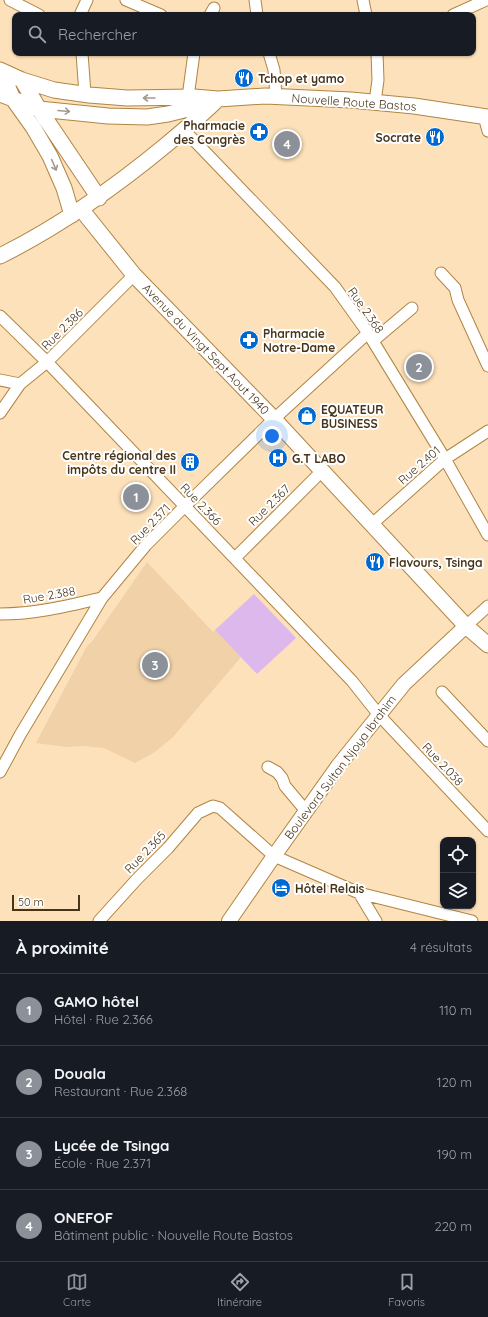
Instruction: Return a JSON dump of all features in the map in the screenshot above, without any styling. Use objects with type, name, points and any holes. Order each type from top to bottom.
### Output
[{"type":"main road","points":[[0,70],[22,80],[54,90],[127,98],[188,97],[218,99]]},
{"type":"main road","points":[[0,70],[6,97],[33,127],[50,156],[76,212]]},
{"type":"main road","points":[[22,80],[39,109],[99,198]]},
{"type":"main road","name":"Nouvelle Route Bastos","points":[[218,99],[276,96],[375,102],[486,117]]},
{"type":"main road","points":[[6,97],[39,109],[108,116],[147,117],[188,109],[218,99]]},
{"type":"main road","points":[[0,256],[54,227],[99,198],[206,112],[218,99]]},
{"type":"main road","name":"Avenue du Vingt Sept Aout 1940","points":[[76,212],[134,275],[274,419],[466,626],[488,645]]},
{"type":"street","points":[[10,0],[33,12]]},
{"type":"street","points":[[81,12],[87,0]]},
{"type":"street","points":[[126,0],[154,12]]},
{"type":"street","points":[[255,0],[257,12]]},
{"type":"street","points":[[363,0],[365,12]]},
{"type":"street","points":[[460,12],[486,0]]},
{"type":"street","points":[[82,56],[85,94]]},
{"type":"street","points":[[188,97],[194,56]]},
{"type":"street","points":[[270,56],[274,70],[276,96]]},
{"type":"street","points":[[375,102],[378,80],[377,56]]},
{"type":"street","points":[[486,117],[488,131]]},
{"type":"street","name":"Rue 2.368","points":[[184,130],[334,287],[370,337],[445,459],[488,535]]},
{"type":"street","points":[[441,273],[455,288],[458,300],[488,366]]},
{"type":"street","name":"Rue 2.386","points":[[0,413],[20,384],[47,362],[134,275]]},
{"type":"street","name":"Rue 2.371","points":[[0,772],[20,735],[102,598],[146,545],[274,419],[370,337],[412,308]]},
{"type":"street","name":"Rue 2.366","points":[[0,316],[47,362],[352,681],[379,715]]},
{"type":"street","points":[[0,380],[20,384]]},
{"type":"street","name":"Rue 2.401","points":[[371,525],[445,459],[488,431]]},
{"type":"street","name":"Rue 2.367","points":[[235,558],[322,471]]},
{"type":"street","name":"Rue 2.388","points":[[0,614],[21,614],[68,606],[102,598]]},
{"type":"street","points":[[466,626],[488,606]]},
{"type":"street","name":"Boulevard Sultan Njoya Ibrahim","points":[[230,921],[338,766],[404,684],[466,626]]},
{"type":"street","points":[[442,692],[488,741]]},
{"type":"street","name":"Rue 2.038","points":[[379,715],[488,831]]},
{"type":"street","points":[[268,766],[277,772],[282,778],[285,786],[306,811]]},
{"type":"street","name":"Rue 2.365","points":[[99,921],[137,879],[168,848],[198,813],[212,806],[220,808],[274,856]]},
{"type":"street","points":[[274,856],[359,893],[472,921]]},
{"type":"street","points":[[359,893],[376,921]]},
{"type":"shaded area","points":[[147,562],[213,632],[215,630],[241,657],[173,737],[155,752],[135,763],[104,748],[84,746],[67,747],[36,743],[87,646],[91,643]]},
{"type":"shaded area","points":[[254,594],[296,638],[257,674],[215,630]]},
{"type":"place","name":"Tchop et yamo","points":[[244,78]]},
{"type":"place","name":"Pharmacie des Congrès","points":[[259,132]]},
{"type":"place","name":"Socrate","points":[[435,137]]},
{"type":"place","name":"ONEFOF","points":[[287,144]]},
{"type":"place","name":"Pharmacie Notre-Dame","points":[[249,340]]},
{"type":"place","name":"Douala","points":[[419,367]]},
{"type":"place","name":"EQUATEUR BUSINESS","points":[[307,416]]},
{"type":"place","name":"G.T LABO","points":[[278,458]]},
{"type":"place","name":"Centre régional des impôts du centre II","points":[[190,462]]},
{"type":"place","name":"GAMO hôtel","points":[[136,497]]},
{"type":"place","name":"Flavours, Tsinga","points":[[375,562]]},
{"type":"place","name":"Lycée de Tsinga","points":[[155,665]]},
{"type":"place","name":"Hôtel Relais","points":[[281,888]]}]
